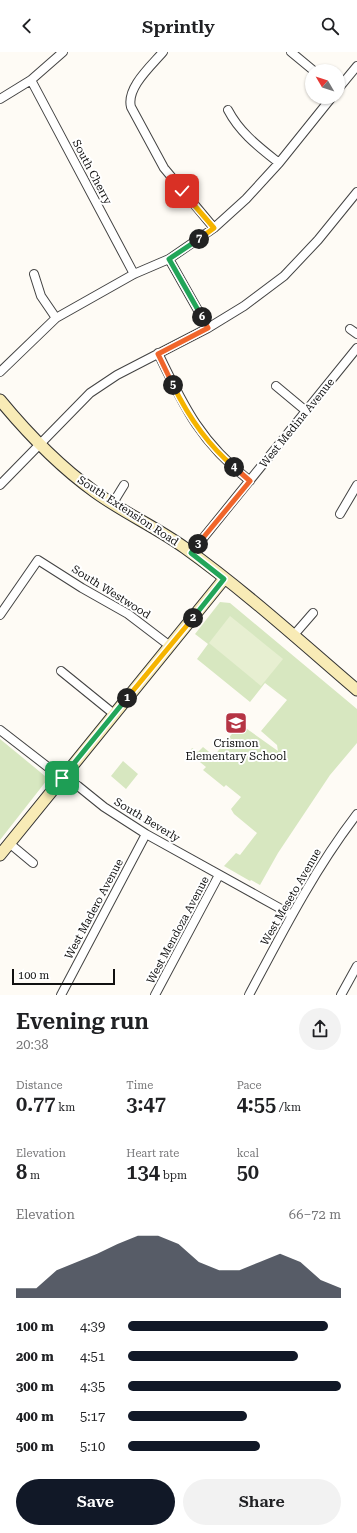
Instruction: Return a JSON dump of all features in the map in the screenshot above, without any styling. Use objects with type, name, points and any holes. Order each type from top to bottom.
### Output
[{"type":"street","points":[[0,99],[31,80],[63,52]]},
{"type":"street","points":[[162,52],[136,85],[129,100],[131,107],[164,168],[214,228]]},
{"type":"street","points":[[291,52],[306,64]]},
{"type":"street","points":[[345,81],[357,66]]},
{"type":"street","name":"South Cherry","points":[[31,80],[134,274]]},
{"type":"street","points":[[0,372],[56,318],[134,274],[169,259],[214,228],[246,199],[279,163],[326,104]]},
{"type":"street","points":[[228,110],[234,122],[246,136],[279,163]]},
{"type":"street","points":[[0,485],[40,446],[90,393],[117,375],[208,328],[244,306],[284,276],[318,240],[357,192]]},
{"type":"street","points":[[169,259],[208,328]]},
{"type":"street","points":[[34,274],[41,296],[56,318]]},
{"type":"street","name":"West Medina Avenue","points":[[191,553],[357,348]]},
{"type":"street","points":[[158,354],[180,400],[206,439],[229,463],[250,481]]},
{"type":"street","points":[[276,386],[306,411]]},
{"type":"street","name":"South Extension Road","points":[[0,400],[40,446],[69,472],[113,503],[191,553],[357,690]]},
{"type":"street","points":[[113,503],[124,485]]},
{"type":"street","points":[[340,514],[357,485]]},
{"type":"street","name":"South Westwood","points":[[0,615],[38,560],[82,588],[128,614],[170,646]]},
{"type":"street","points":[[0,855],[224,579]]},
{"type":"street","points":[[293,636],[313,613]]},
{"type":"street","points":[[61,671],[114,714]]},
{"type":"street","name":"South Beverly","points":[[0,730],[62,778],[78,786],[104,807],[146,834],[292,915]]},
{"type":"street","name":"West Meseto Avenue","points":[[249,995],[292,915],[322,864],[357,814]]},
{"type":"street","name":"West Madero Avenue","points":[[62,995],[146,834]]},
{"type":"street","points":[[10,843],[33,863]]},
{"type":"street","name":"West Mendoza Avenue","points":[[155,995],[219,875]]},
{"type":"street","points":[[341,995],[357,966]]},
{"type":"green space","points":[[220,602],[230,603],[357,709],[357,743],[330,775],[278,853],[260,885],[224,866],[236,853],[240,855],[257,833],[234,814],[231,809],[241,797],[226,785],[224,787],[203,770],[206,767],[189,753],[192,748],[198,752],[203,747],[214,756],[240,724],[278,751],[277,745],[261,731],[287,700],[265,683],[250,702],[197,659],[208,644],[195,634]]},
{"type":"green space","points":[[230,616],[283,659],[261,686],[209,643]]},
{"type":"green space","points":[[0,739],[45,776],[47,780],[0,840]]},
{"type":"green space","points":[[123,761],[138,774],[126,789],[111,776]]},
{"type":"place","name":"Crismon Elementary School","points":[[236,723]]},
{"type":"route","points":[[62,778],[224,579],[191,553],[250,481],[229,463],[206,439],[180,400],[158,354],[208,328],[169,259],[214,228],[182,191]]}]
